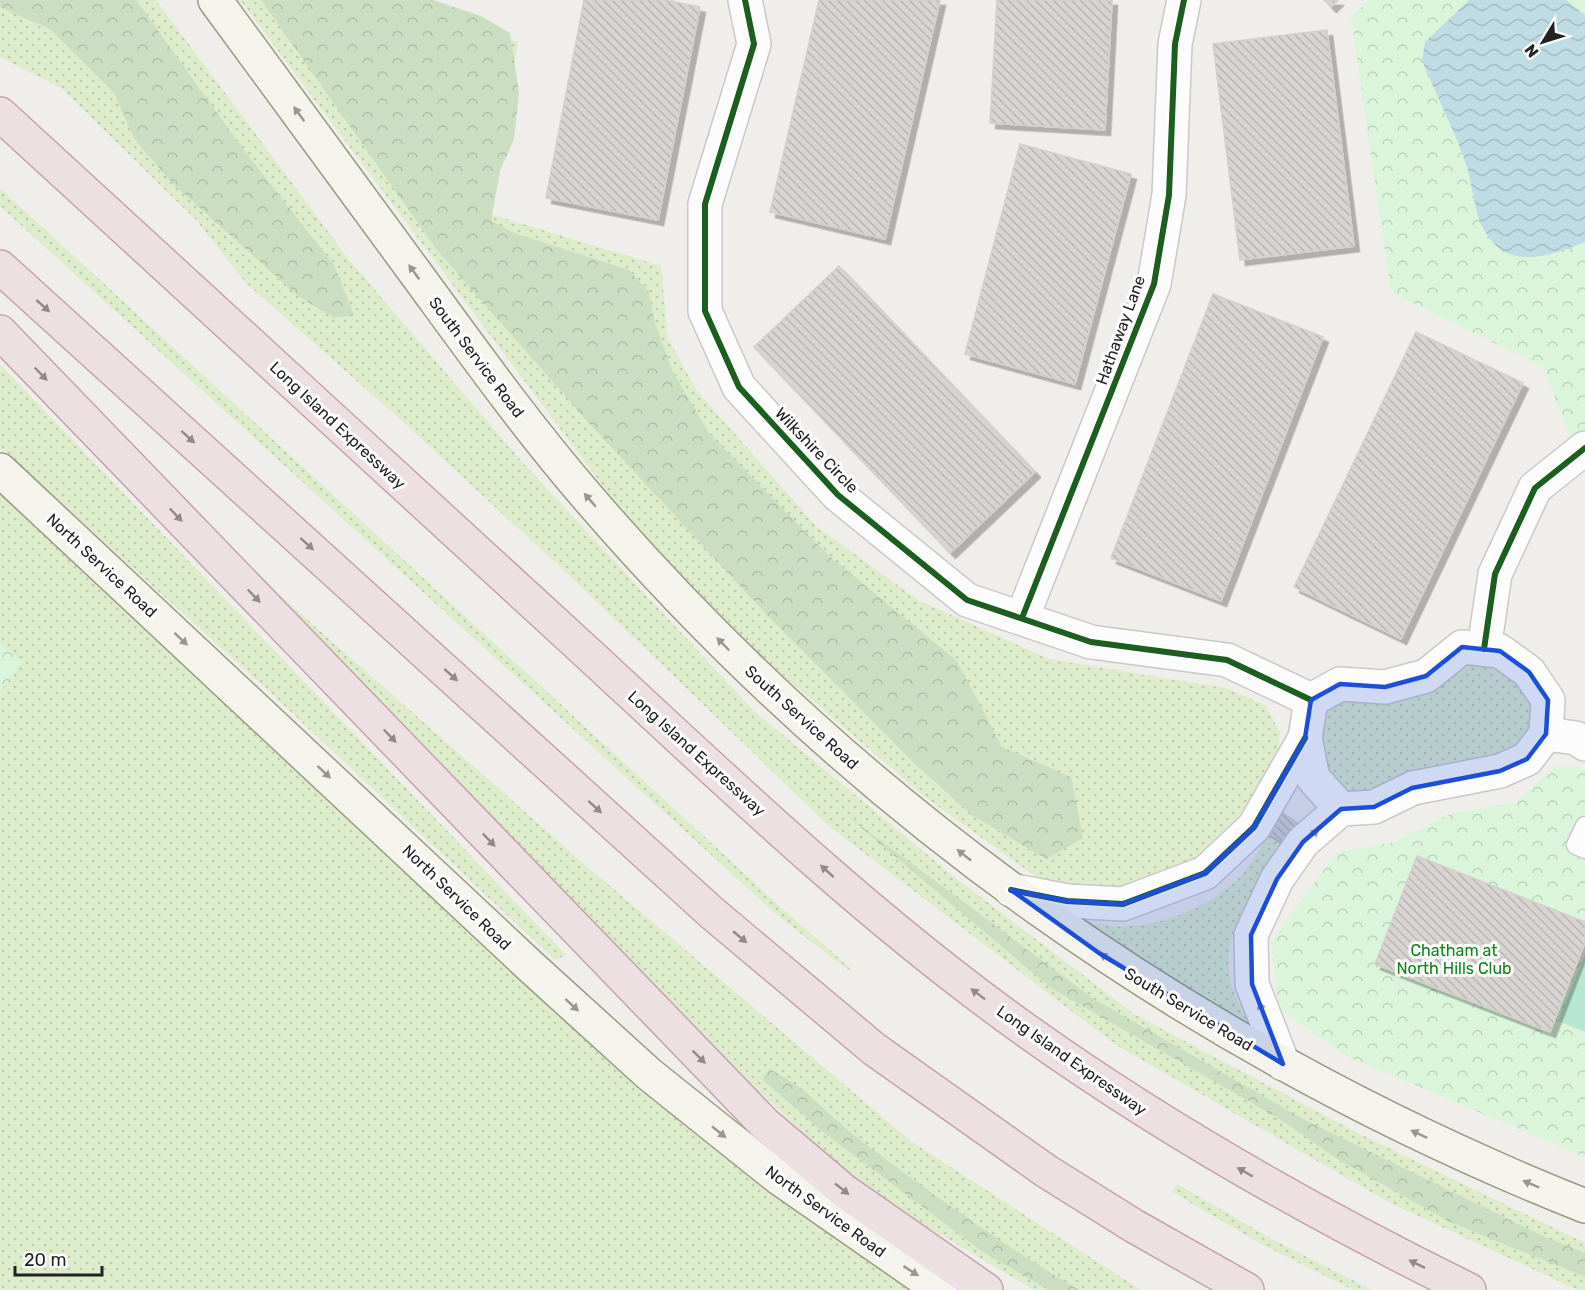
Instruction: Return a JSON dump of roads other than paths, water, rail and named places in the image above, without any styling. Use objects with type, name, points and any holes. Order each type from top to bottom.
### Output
[{"type":"highway","name":"Long Island Expressway","points":[[0,114],[774,824],[860,900],[943,967],[1026,1031],[1203,1148],[1306,1207],[1469,1290]]},
{"type":"highway","points":[[0,267],[712,913],[838,1019],[960,1111],[1046,1171],[1134,1226],[1247,1290]]},
{"type":"highway","points":[[0,332],[765,1124],[844,1191],[986,1290]]},
{"type":"main road","name":"South Service Road","points":[[215,0],[486,370],[552,454],[620,535],[729,650],[808,725],[927,826],[1011,890],[1144,982],[1282,1064],[1422,1136],[1585,1206]]},
{"type":"main road","name":"North Service Road","points":[[0,470],[528,965],[649,1074],[798,1192],[940,1290]]},
{"type":"street","name":"Wilkshire Circle","points":[[745,0],[753,44],[705,204],[705,311],[739,387],[838,495],[967,600],[1091,642],[1227,660],[1311,700]]},
{"type":"street","name":"Hathaway Lane","points":[[1022,618],[1154,284],[1169,195],[1175,44],[1184,0]]},
{"type":"street","points":[[1484,649],[1495,574],[1534,488],[1585,448]]},
{"type":"street","points":[[1282,1064],[1252,984],[1251,935],[1277,879],[1302,842],[1341,809],[1374,807],[1413,788],[1500,771],[1527,759],[1546,734],[1548,700],[1529,672],[1500,651],[1462,647],[1426,676],[1385,687],[1340,684],[1311,700],[1305,738],[1313,778],[1341,809]]},
{"type":"street","points":[[1546,734],[1576,738],[1585,744]]},
{"type":"street","points":[[1011,890],[1066,901],[1123,904],[1205,873],[1254,827],[1305,738]]},
{"type":"lane","points":[[1585,826],[1576,846],[1585,849]]},
{"type":"water","points":[[1469,0],[1566,0],[1585,15],[1585,242],[1545,255],[1519,256],[1507,253],[1496,245],[1482,226],[1462,153],[1422,60],[1425,42]]},
{"type":"park label","name":"Chatham at North Hills Club","points":[[1454,959]]}]
